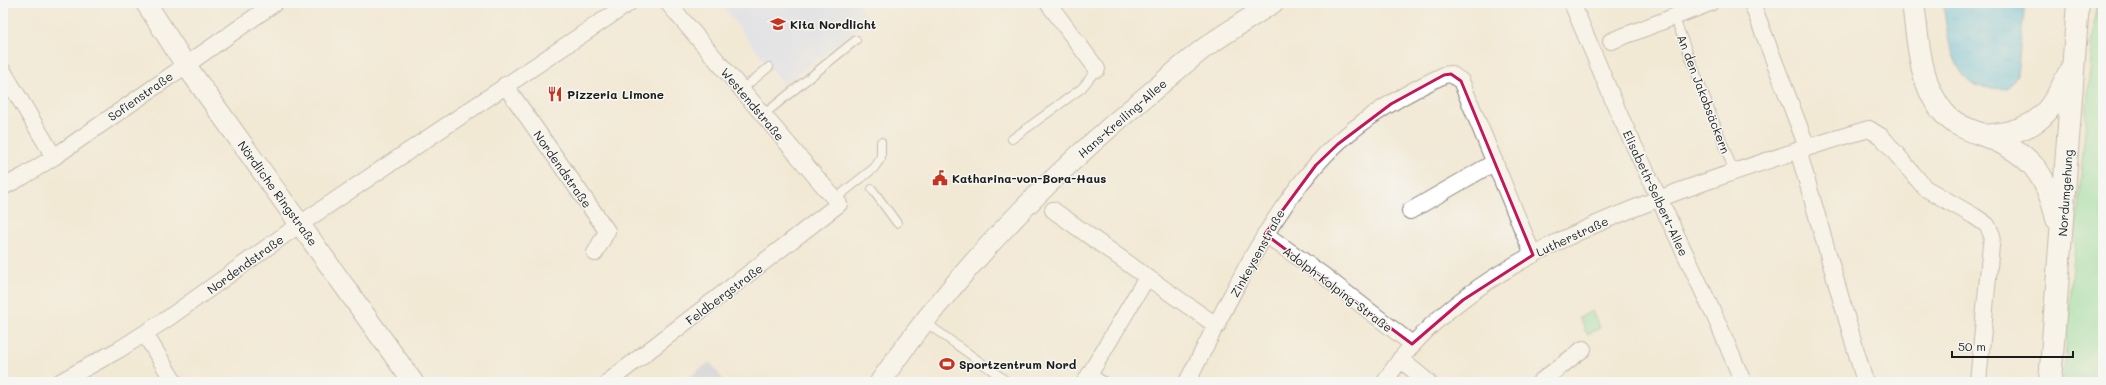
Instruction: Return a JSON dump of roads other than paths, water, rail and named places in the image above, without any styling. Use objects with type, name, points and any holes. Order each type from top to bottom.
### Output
[{"type":"main road","points":[[1913,3],[1924,68],[1935,101],[1943,113],[1954,123],[1966,130],[1986,136],[2010,147],[2033,164],[2050,193],[2062,239]]},
{"type":"main road","name":"Nordumgehung","points":[[2050,382],[2062,239],[2078,3]]},
{"type":"main road","points":[[1986,136],[2010,134],[2024,129],[2047,112],[2057,100],[2073,64]]},
{"type":"street","name":"Nördliche Ringstraße","points":[[146,3],[185,64],[413,382]]},
{"type":"street","name":"Sofienstraße","points":[[3,187],[54,157],[185,64],[275,3]]},
{"type":"street","name":"Nordendstraße","points":[[60,382],[145,334],[300,224],[629,3]]},
{"type":"street","name":"Westendstraße","points":[[668,3],[837,202]]},
{"type":"street","points":[[1048,3],[1097,69]]},
{"type":"street","name":"Hans-Kreiling-Allee","points":[[880,382],[924,321],[1011,222],[1103,133],[1207,46],[1273,3]]},
{"type":"street","name":"Elisabeth-Selbert-Allee","points":[[1572,3],[1620,116],[1717,321],[1743,382]]},
{"type":"street","points":[[1611,41],[1710,3]]},
{"type":"street","points":[[1752,3],[1802,148],[1865,382]]},
{"type":"street","points":[[3,71],[54,157]]},
{"type":"street","name":"Zinkeysenstraße","points":[[1187,382],[1265,234],[1282,207],[1316,165],[1361,124],[1391,104],[1444,75],[1451,74],[1461,82],[1533,254]]},
{"type":"street","name":"Nordendstraße","points":[[505,86],[607,231],[596,253]]},
{"type":"street","name":"Lutherstraße","points":[[1385,382],[1412,344],[1439,319],[1463,300],[1533,254],[1572,234],[1658,198],[1802,148],[1869,129],[1882,137],[1924,188],[1988,225],[1992,235],[1978,382]]},
{"type":"street","points":[[1410,211],[1495,162]]},
{"type":"street","name":"Feldbergstraße","points":[[608,382],[837,202]]},
{"type":"street","points":[[1053,210],[1217,326]]},
{"type":"street","name":"Adolph-Kolping-Straße","points":[[1265,234],[1323,275],[1412,344]]},
{"type":"street","points":[[1088,377],[1147,277]]},
{"type":"street","points":[[145,334],[174,382]]},
{"type":"street","points":[[1540,382],[1583,349]]},
{"type":"street","points":[[1400,359],[1428,382]]},
{"type":"lane","name":"An den Jakobsäckern","points":[[1674,16],[1734,172]]},
{"type":"lane","points":[[763,115],[856,40]]},
{"type":"lane","points":[[742,90],[769,67]]},
{"type":"lane","points":[[1012,139],[1082,88],[1097,69]]},
{"type":"lane","points":[[837,202],[874,168],[881,158],[881,142]]},
{"type":"lane","points":[[872,189],[897,222]]},
{"type":"lane","points":[[924,321],[1008,382]]},
{"type":"lane","points":[[1088,377],[1104,382]]},
{"type":"water","points":[[1943,3],[2025,3],[2017,75],[2007,89],[1987,88],[1976,85],[1968,80],[1961,71],[1955,61],[1951,49]]},
{"type":"place","name":"Kita Nordlicht","points":[[778,24]]},
{"type":"place","name":"Pizzeria Limone","points":[[555,94]]},
{"type":"place","name":"Katharina-von-Bora-Haus","points":[[940,178]]},
{"type":"place","name":"Sportzentrum Nord","points":[[947,364]]}]
